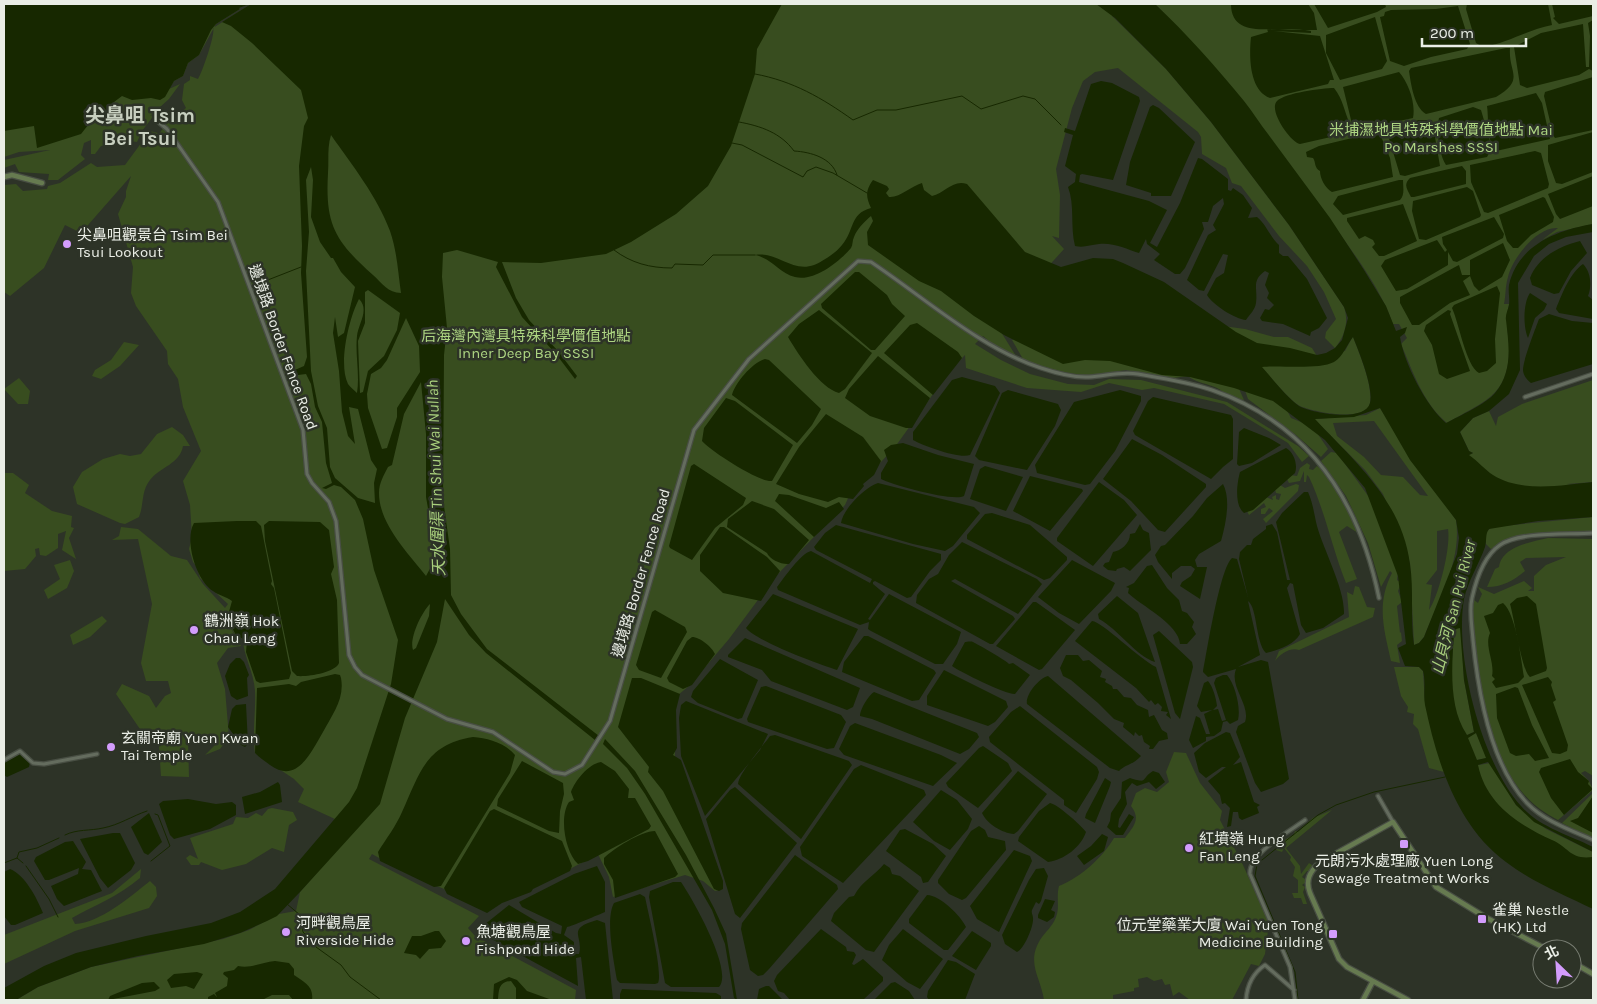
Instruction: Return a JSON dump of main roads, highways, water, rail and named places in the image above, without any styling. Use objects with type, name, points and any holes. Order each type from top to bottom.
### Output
[{"type":"water","points":[[4,4],[250,4],[239,8],[216,24],[199,55],[188,63],[183,76],[174,81],[165,97],[160,100],[151,98],[132,100],[122,96],[110,105],[102,117],[99,116],[92,120],[81,134],[37,148],[34,126],[4,131]]},
{"type":"water","name":"天水圍渠 Tin Shui Wai Nullah","points":[[251,4],[782,4],[757,49],[755,74],[731,146],[708,186],[676,214],[631,242],[606,254],[541,263],[502,262],[516,298],[529,320],[558,351],[577,376],[575,379],[556,354],[522,317],[496,267],[498,262],[457,250],[443,253],[442,277],[447,328],[444,355],[443,499],[450,549],[451,595],[461,614],[487,649],[599,736],[595,740],[486,653],[469,635],[445,599],[437,642],[405,718],[380,804],[277,916],[240,933],[204,944],[91,967],[38,987],[16,1000],[4,1000],[4,988],[44,966],[76,953],[211,923],[240,912],[275,889],[349,802],[357,788],[391,684],[398,640],[374,570],[363,519],[355,500],[341,487],[334,485],[326,489],[322,488],[332,483],[326,463],[322,422],[315,407],[311,384],[306,374],[290,376],[288,373],[304,366],[307,357],[301,273],[302,246],[299,166],[304,126],[308,118],[301,90],[252,43],[231,26],[222,22]],"holes":[[[331,135],[364,181],[385,218],[394,246],[401,293],[396,293],[382,284],[350,252],[335,231],[328,206]],[[311,167],[313,180],[311,217],[320,242],[341,272],[355,287],[344,333],[338,337],[335,317],[333,333],[339,371],[342,412],[348,436],[355,444],[349,407],[358,409],[371,460],[377,469],[374,483],[375,503],[358,498],[335,478],[330,467],[327,428],[318,406],[311,371],[306,271],[309,232],[306,180]],[[368,290],[400,313],[397,330],[384,356],[368,371],[363,392],[360,393],[358,341],[365,323],[365,292]],[[359,299],[362,303],[363,312],[357,336],[357,393],[348,384],[344,365],[344,353],[352,317]],[[406,318],[419,346],[420,372],[397,408],[397,417],[387,448],[382,449],[368,408],[367,394],[371,374],[381,368],[387,360]],[[421,382],[426,434],[426,497],[435,548],[433,563],[426,576],[389,527],[380,505],[379,489],[381,482],[388,467],[392,465],[404,414]],[[430,604],[429,616],[416,648],[413,650],[414,633],[423,613]]]},
{"type":"water","name":"山貝河 San Pui River","points":[[1096,4],[1155,4],[1201,51],[1244,101],[1330,218],[1386,306],[1396,331],[1407,327],[1405,333],[1400,337],[1406,359],[1424,395],[1446,423],[1472,410],[1491,397],[1501,385],[1505,376],[1508,358],[1506,314],[1509,303],[1509,285],[1521,259],[1530,250],[1553,235],[1593,224],[1593,232],[1566,237],[1549,244],[1534,256],[1518,283],[1520,370],[1509,394],[1489,411],[1473,418],[1460,432],[1469,451],[1473,453],[1469,455],[1490,473],[1504,481],[1529,486],[1556,486],[1593,482],[1593,517],[1538,521],[1489,529],[1485,547],[1466,592],[1462,623],[1467,678],[1474,708],[1494,764],[1507,787],[1521,806],[1536,820],[1593,847],[1593,852],[1534,822],[1516,805],[1488,762],[1478,765],[1482,779],[1496,802],[1516,820],[1579,857],[1593,857],[1593,909],[1537,882],[1506,862],[1474,830],[1462,812],[1443,770],[1436,749],[1425,705],[1423,671],[1419,667],[1405,666],[1398,648],[1406,644],[1398,576],[1365,488],[1325,440],[1273,401],[1234,388],[1190,377],[1162,375],[1110,361],[1085,360],[1063,364],[1004,335],[974,316],[941,291],[919,281],[868,245],[867,232],[873,221],[871,216],[857,231],[853,238],[852,247],[846,253],[826,270],[810,277],[802,278],[789,275],[767,260],[755,255],[770,256],[791,264],[806,267],[825,259],[842,245],[859,214],[871,208],[867,194],[873,180],[887,186],[889,189],[886,193],[889,197],[897,196],[922,183],[924,190],[932,196],[957,183],[962,183],[967,184],[1025,252],[1061,267],[1093,258],[1113,259],[1164,282],[1236,332],[1257,343],[1290,348],[1317,355],[1335,348],[1342,340],[1348,318],[1344,307],[1289,225],[1211,122],[1166,69],[1115,18]],"holes":[[[1353,337],[1365,370],[1371,396],[1370,403],[1366,409],[1358,413],[1337,415],[1305,409],[1295,403],[1262,367],[1319,366],[1334,362],[1340,357]],[[1380,408],[1410,460],[1456,520],[1459,538],[1457,554],[1424,637],[1419,643],[1414,645],[1410,564],[1405,541],[1397,521],[1387,502],[1361,467],[1315,419],[1354,417]],[[1460,628],[1464,680],[1474,732],[1467,735],[1461,724],[1454,699],[1453,658],[1454,633],[1456,629]],[[1476,733],[1486,758],[1477,760],[1468,738]]]},
{"type":"water","points":[[1231,4],[1308,4],[1314,13],[1317,30],[1305,30],[1311,31],[1311,33],[1274,31],[1320,36],[1334,80],[1330,80],[1328,84],[1270,98],[1263,94],[1254,80],[1250,45],[1251,37],[1268,32],[1267,29],[1247,27],[1238,23],[1233,16]]},
{"type":"water","points":[[1314,4],[1385,4],[1386,7],[1377,12],[1328,28]]},
{"type":"water","points":[[1467,4],[1548,4],[1552,25],[1501,43],[1483,47],[1476,43],[1466,9]]},
{"type":"water","points":[[1552,4],[1593,4],[1593,16],[1559,24],[1553,18],[1555,17]]},
{"type":"water","points":[[1458,6],[1470,44],[1467,49],[1431,57],[1404,66],[1390,61],[1380,17],[1384,16],[1385,12],[1391,10],[1436,9]]},
{"type":"water","points":[[1375,17],[1387,61],[1382,69],[1340,80],[1326,53],[1326,35]]},
{"type":"water","points":[[1593,20],[1593,71],[1589,69],[1579,75],[1527,88],[1520,85],[1514,47],[1541,33],[1583,24],[1586,67],[1589,67],[1590,36],[1588,23]]},
{"type":"water","points":[[1510,48],[1514,75],[1511,85],[1505,91],[1496,97],[1426,114],[1422,111],[1414,95],[1409,71],[1411,68]]},
{"type":"water","points":[[1399,72],[1410,93],[1414,112],[1413,118],[1362,129],[1353,125],[1344,134],[1300,144],[1286,132],[1275,111],[1275,105],[1281,98],[1304,92],[1334,88],[1350,124],[1352,124],[1343,87]]},
{"type":"water","points":[[1593,77],[1593,130],[1555,138],[1551,132],[1544,96],[1545,92]]},
{"type":"water","points":[[1101,81],[1112,83],[1139,97],[1140,101],[1113,180],[1082,174],[1080,175],[1079,182],[1149,201],[1167,210],[1150,243],[1157,247],[1180,203],[1198,158],[1202,159],[1228,179],[1228,190],[1231,191],[1233,188],[1243,195],[1252,208],[1248,218],[1257,217],[1260,220],[1279,245],[1279,253],[1283,256],[1288,256],[1307,279],[1327,318],[1319,328],[1311,332],[1310,336],[1283,324],[1262,321],[1260,318],[1265,309],[1269,310],[1274,305],[1267,298],[1269,293],[1265,285],[1269,273],[1265,271],[1258,278],[1255,305],[1246,320],[1225,311],[1207,295],[1216,278],[1224,273],[1228,255],[1223,254],[1204,291],[1199,290],[1187,280],[1208,235],[1216,230],[1213,225],[1224,204],[1223,198],[1213,206],[1208,222],[1202,222],[1204,229],[1185,268],[1180,274],[1175,274],[1154,260],[1160,254],[1147,244],[1146,239],[1139,253],[1109,244],[1084,247],[1075,246],[1068,187],[1075,182],[1076,174],[1065,166],[1073,135],[1064,132],[1065,128],[1075,131],[1091,84]]},
{"type":"water","points":[[1536,93],[1542,103],[1550,139],[1496,151],[1489,135],[1487,106]]},
{"type":"water","points":[[1153,105],[1159,108],[1195,142],[1171,196],[1151,196],[1151,193],[1126,185],[1130,162],[1150,107]]},
{"type":"water","points":[[1473,107],[1481,110],[1492,148],[1487,157],[1446,165],[1439,142],[1439,118]]},
{"type":"water","points":[[1419,120],[1432,120],[1440,166],[1405,176],[1400,175],[1387,132],[1389,128]]},
{"type":"water","points":[[1593,132],[1593,172],[1562,184],[1556,183],[1548,161],[1548,145]]},
{"type":"water","points":[[1373,133],[1380,134],[1390,158],[1393,177],[1332,192],[1329,190],[1323,183],[1320,171],[1313,158],[1307,157],[1306,152],[1319,146]]},
{"type":"water","points":[[1535,151],[1541,153],[1549,184],[1548,188],[1488,213],[1484,212],[1471,182],[1470,165]]},
{"type":"water","points":[[1462,166],[1466,171],[1466,184],[1411,197],[1406,185],[1410,178]]},
{"type":"water","points":[[1593,176],[1593,206],[1560,219],[1548,194]]},
{"type":"water","points":[[1403,180],[1403,193],[1400,200],[1343,215],[1333,204],[1338,196]]},
{"type":"water","points":[[1467,187],[1473,191],[1480,217],[1426,240],[1419,239],[1412,211],[1413,201]]},
{"type":"water","points":[[1543,197],[1554,217],[1553,222],[1531,235],[1518,248],[1513,248],[1507,241],[1499,215]]},
{"type":"water","points":[[1403,204],[1417,241],[1384,256],[1379,256],[1372,247],[1375,244],[1373,240],[1365,236],[1359,239],[1347,221],[1347,218]]},
{"type":"water","points":[[1494,217],[1504,234],[1503,238],[1457,262],[1453,261],[1448,252],[1448,265],[1407,289],[1396,291],[1381,266],[1385,260],[1437,240],[1445,252],[1447,250],[1443,244],[1442,237]]},
{"type":"water","points":[[1580,241],[1587,253],[1571,271],[1559,293],[1554,294],[1532,285],[1530,278],[1544,258],[1558,249]]},
{"type":"water","points":[[1503,243],[1510,260],[1502,277],[1479,291],[1474,286],[1470,276],[1463,281],[1470,295],[1450,303],[1419,325],[1412,325],[1400,303],[1400,297],[1459,265],[1462,275],[1470,275],[1470,260]]},
{"type":"water","points":[[1583,264],[1588,271],[1590,279],[1588,296],[1593,300],[1593,319],[1559,313],[1556,309],[1570,278]]},
{"type":"water","points":[[855,272],[859,272],[887,295],[892,304],[905,316],[875,350],[871,350],[822,308],[821,304]]},
{"type":"water","points":[[1497,286],[1500,293],[1495,339],[1496,363],[1487,371],[1479,373],[1470,362],[1452,308],[1454,305]]},
{"type":"water","points":[[1530,293],[1547,304],[1544,310],[1535,318],[1528,338],[1525,328],[1525,315],[1526,303]]},
{"type":"water","points":[[819,310],[872,353],[845,389],[839,393],[824,385],[817,378],[788,337],[799,324]]},
{"type":"water","points":[[1448,310],[1451,311],[1450,314],[1470,371],[1447,379],[1439,374],[1432,345],[1424,331],[1426,325]]},
{"type":"water","points":[[1549,314],[1572,321],[1593,323],[1593,364],[1531,383],[1523,372],[1525,359],[1539,319]]},
{"type":"water","points":[[917,323],[958,352],[962,358],[933,395],[884,353],[910,325]]},
{"type":"water","points":[[878,356],[930,398],[912,428],[906,428],[870,416],[845,398],[849,389]]},
{"type":"water","points":[[765,359],[769,360],[821,409],[812,425],[797,443],[732,395],[745,374],[755,364]]},
{"type":"water","points":[[962,377],[995,386],[1000,393],[970,455],[950,454],[913,440],[913,432],[952,380]]},
{"type":"water","points":[[1008,390],[1058,404],[1061,410],[1055,426],[1027,470],[979,460],[975,456],[1002,393]]},
{"type":"water","points":[[1120,390],[1141,396],[1141,401],[1115,451],[1090,484],[1085,485],[1037,473],[1035,465],[1074,402]]},
{"type":"water","points":[[1153,397],[1231,415],[1233,419],[1233,459],[1211,479],[1135,435],[1133,431],[1148,401]]},
{"type":"water","points":[[726,398],[735,401],[793,445],[772,481],[746,472],[702,441],[704,428]]},
{"type":"water","points":[[826,414],[863,437],[881,461],[874,475],[863,484],[864,486],[853,499],[839,497],[828,502],[799,494],[776,484],[799,447]]},
{"type":"water","points":[[1244,428],[1281,445],[1252,463],[1239,466],[1237,464],[1239,432]]},
{"type":"water","points":[[1132,439],[1162,455],[1206,484],[1206,487],[1165,532],[1158,530],[1131,501],[1103,479]]},
{"type":"water","points":[[903,443],[938,455],[974,464],[964,496],[948,497],[936,495],[909,489],[881,479],[881,473],[888,461],[884,450],[891,445]]},
{"type":"water","points":[[1286,448],[1295,459],[1295,473],[1253,510],[1244,513],[1238,499],[1237,488],[1240,472]]},
{"type":"water","points":[[694,464],[746,498],[743,505],[715,528],[692,560],[669,546],[691,466]]},
{"type":"water","points":[[985,466],[1023,477],[1006,511],[970,499],[980,469]]},
{"type":"water","points":[[1030,476],[1082,489],[1083,491],[1050,531],[1013,511]]},
{"type":"water","points":[[1099,482],[1124,500],[1137,515],[1093,566],[1057,541],[1057,538]]},
{"type":"water","points":[[878,483],[974,507],[980,513],[953,546],[945,551],[913,544],[841,523],[846,511],[855,499]]},
{"type":"water","points":[[1223,484],[1227,504],[1221,541],[1199,554],[1195,560],[1197,567],[1207,567],[1200,599],[1180,586],[1182,582],[1191,576],[1195,569],[1191,566],[1181,566],[1172,573],[1172,579],[1158,562],[1155,555],[1161,546],[1165,545],[1193,516],[1207,498]]},
{"type":"water","points":[[1304,492],[1308,492],[1320,536],[1334,570],[1341,593],[1344,614],[1323,628],[1306,633],[1301,625],[1293,584],[1290,583],[1287,588],[1300,634],[1290,644],[1266,653],[1262,648],[1253,611],[1248,601],[1260,655],[1238,667],[1261,660],[1268,662],[1289,779],[1283,784],[1261,792],[1255,783],[1236,732],[1238,726],[1245,722],[1246,716],[1235,682],[1236,669],[1208,677],[1203,672],[1219,593],[1227,565],[1232,558],[1237,559],[1248,597],[1239,559],[1240,552],[1247,545],[1251,545],[1253,539],[1266,529],[1266,526],[1272,524],[1277,532],[1287,580],[1290,580],[1276,522],[1282,513]]},
{"type":"water","points":[[779,494],[789,495],[826,508],[839,502],[844,509],[814,537],[775,501]]},
{"type":"water","points":[[752,501],[774,509],[809,540],[789,564],[776,561],[727,527],[728,519]]},
{"type":"water","points":[[992,513],[1030,525],[1067,557],[1067,560],[1050,578],[1044,580],[967,539],[967,535],[985,514]]},
{"type":"water","points":[[256,521],[261,526],[271,584],[274,588],[291,673],[289,679],[260,683],[256,681],[246,652],[247,641],[236,635],[227,619],[232,601],[207,586],[201,578],[193,559],[190,539],[194,523]]},
{"type":"water","points":[[269,521],[320,522],[329,530],[334,567],[331,574],[337,600],[339,663],[327,672],[297,676],[292,671],[265,541],[264,525]]},
{"type":"water","points":[[1140,524],[1143,530],[1149,533],[1151,550],[1130,571],[1124,567],[1116,571],[1108,570],[1103,566],[1105,563],[1109,562],[1113,552],[1121,549],[1126,544],[1130,534],[1135,533]]},
{"type":"water","points":[[836,525],[941,554],[941,560],[930,571],[911,597],[907,598],[875,581],[873,582],[885,594],[868,619],[870,620],[889,594],[961,632],[957,644],[943,664],[935,664],[871,631],[868,629],[869,622],[860,625],[778,590],[777,587],[793,566],[802,556],[811,551],[870,583],[872,579],[816,550],[814,547],[825,533]]},
{"type":"water","points":[[720,527],[724,527],[767,557],[780,571],[761,601],[723,593],[700,571],[700,555]]},
{"type":"water","points":[[962,542],[1037,579],[1042,584],[1018,614],[955,579],[951,581],[1013,616],[1015,619],[993,644],[916,603],[917,595],[929,579],[938,574],[949,555]]},
{"type":"water","points":[[1072,560],[1115,583],[1111,591],[1079,624],[1059,613],[1038,597]]},
{"type":"water","points":[[1152,565],[1167,588],[1179,600],[1182,611],[1187,613],[1194,622],[1192,627],[1196,634],[1187,644],[1180,644],[1173,629],[1166,622],[1128,593],[1129,588],[1126,587],[1134,583],[1147,566]]},
{"type":"water","points":[[773,594],[858,629],[837,670],[775,646],[746,628]]},
{"type":"water","points":[[1117,596],[1138,613],[1155,662],[1141,654],[1099,619],[1098,614]]},
{"type":"water","points":[[1527,596],[1536,604],[1547,668],[1546,671],[1530,677],[1521,655],[1510,604],[1517,598]]},
{"type":"water","points":[[1033,602],[1036,602],[1075,630],[1042,669],[1039,670],[996,646]]},
{"type":"water","points":[[1503,603],[1508,609],[1515,627],[1524,677],[1518,683],[1496,688],[1492,682],[1495,679],[1492,676],[1493,671],[1488,643],[1490,633],[1484,616],[1493,613],[1498,605]]},
{"type":"water","points":[[655,610],[685,627],[687,632],[661,678],[639,670],[636,665],[652,612]]},
{"type":"water","points":[[1092,621],[1104,627],[1140,657],[1156,667],[1171,719],[1166,715],[1168,712],[1161,711],[1162,707],[1158,703],[1155,705],[1151,700],[1149,702],[1136,688],[1075,641]]},
{"type":"water","points":[[1159,631],[1192,662],[1193,667],[1180,719],[1175,713],[1153,635]]},
{"type":"water","points":[[864,636],[868,636],[934,670],[936,673],[919,700],[912,701],[842,672],[844,662]]},
{"type":"water","points":[[692,637],[705,643],[715,654],[692,685],[683,689],[669,682],[667,678],[687,641]]},
{"type":"water","points":[[745,638],[860,688],[853,707],[847,710],[771,681],[762,670],[728,657]]},
{"type":"water","points":[[965,642],[973,642],[1009,664],[1013,663],[1030,675],[1015,694],[973,678],[952,666]]},
{"type":"water","points":[[1066,655],[1078,655],[1083,661],[1089,660],[1102,671],[1100,677],[1106,679],[1105,682],[1112,686],[1113,689],[1117,689],[1124,697],[1131,698],[1137,705],[1148,710],[1149,717],[1154,715],[1162,730],[1167,733],[1168,739],[1159,741],[1153,749],[1149,749],[1150,746],[1144,742],[1142,735],[1139,736],[1135,732],[1134,736],[1123,727],[1124,723],[1114,719],[1071,680],[1063,676],[1060,668]]},
{"type":"water","points":[[236,658],[240,658],[244,662],[249,675],[247,678],[248,696],[237,700],[231,696],[225,676],[230,664]]},
{"type":"water","points":[[720,659],[758,680],[742,718],[738,719],[698,703],[691,697],[693,691]]},
{"type":"water","points":[[944,670],[1006,701],[1008,707],[995,722],[988,726],[927,705],[927,696]]},
{"type":"water","points":[[335,674],[340,675],[341,678],[342,686],[339,700],[334,713],[302,764],[288,771],[280,770],[255,753],[257,688],[289,684],[296,686],[301,682]]},
{"type":"water","points":[[1227,675],[1235,690],[1239,709],[1238,720],[1230,724],[1227,721],[1223,722],[1221,731],[1214,736],[1206,737],[1206,741],[1193,748],[1189,740],[1196,716],[1200,718],[1206,734],[1210,734],[1204,714],[1212,710],[1201,712],[1197,706],[1204,683],[1208,681],[1214,693],[1217,706],[1213,710],[1218,709],[1222,721],[1226,720],[1214,683],[1216,678]]},
{"type":"water","points":[[1048,676],[1141,756],[1119,771],[1110,768],[1027,704],[1028,696],[1033,687],[1044,677]]},
{"type":"water","points":[[1548,677],[1552,682],[1551,685],[1556,700],[1553,702],[1568,745],[1567,751],[1560,754],[1552,753],[1522,685]]},
{"type":"water","points":[[632,678],[641,678],[680,694],[676,710],[677,748],[673,755],[681,760],[723,881],[723,889],[719,891],[714,889],[663,791],[648,772],[649,767],[618,727]]},
{"type":"water","points":[[766,686],[841,715],[846,722],[834,748],[827,749],[748,722],[747,719],[761,687]]},
{"type":"water","points":[[1515,687],[1518,688],[1532,725],[1549,758],[1535,761],[1529,754],[1516,756],[1510,753],[1497,718],[1496,694]]},
{"type":"water","points":[[874,692],[977,733],[979,737],[969,749],[960,754],[860,716],[865,702]]},
{"type":"water","points":[[686,701],[768,734],[760,750],[705,816],[681,756],[679,718],[681,705]]},
{"type":"water","points":[[246,704],[248,744],[245,747],[241,745],[228,727],[232,709],[236,705]]},
{"type":"water","points":[[1020,706],[1097,767],[1099,772],[1097,779],[1076,813],[1064,805],[1064,800],[990,742],[989,737],[1011,712]]},
{"type":"water","points":[[855,723],[941,755],[957,763],[933,786],[844,755],[839,749],[850,726]]},
{"type":"water","points":[[1226,732],[1230,733],[1240,757],[1233,765],[1241,762],[1254,802],[1260,805],[1257,807],[1259,813],[1242,820],[1239,818],[1238,812],[1233,812],[1231,826],[1227,827],[1230,808],[1225,803],[1222,804],[1220,795],[1208,781],[1226,767],[1222,767],[1206,778],[1199,772],[1194,753],[1205,743]]},
{"type":"water","points":[[775,735],[849,761],[852,765],[801,839],[738,784],[742,773],[751,760],[770,736]]},
{"type":"water","points":[[473,737],[496,742],[506,747],[515,755],[510,773],[441,886],[434,887],[380,861],[378,852],[397,822],[426,763],[444,747]]},
{"type":"water","points":[[605,739],[635,771],[686,855],[714,908],[726,934],[737,1000],[734,998],[725,944],[712,910],[645,794],[627,768],[603,744]]},
{"type":"water","points":[[983,746],[1008,763],[1012,771],[978,808],[948,787],[946,783]]},
{"type":"water","points":[[22,753],[30,762],[29,767],[7,777],[4,775],[4,762]]},
{"type":"water","points":[[1570,759],[1578,772],[1589,781],[1588,784],[1593,789],[1564,815],[1551,798],[1539,772],[1541,768]]},
{"type":"water","points":[[522,761],[563,783],[564,794],[560,811],[559,833],[549,831],[497,806],[498,799]]},
{"type":"water","points":[[601,762],[615,771],[629,789],[628,798],[635,798],[651,826],[649,829],[588,861],[578,864],[573,859],[567,843],[564,816],[569,802],[574,800],[571,792],[579,778],[591,766]]},
{"type":"water","points":[[861,765],[924,790],[926,795],[843,883],[802,856],[800,847],[854,769]]},
{"type":"water","points":[[1018,771],[1047,794],[1014,834],[995,827],[987,821],[982,813]]},
{"type":"water","points":[[1153,771],[1159,773],[1165,782],[1156,789],[1149,782],[1137,786],[1132,783],[1125,792],[1127,804],[1119,819],[1118,827],[1120,828],[1129,814],[1134,817],[1123,835],[1116,835],[1107,827],[1111,813],[1121,798],[1122,782],[1130,778],[1142,781]]},
{"type":"water","points":[[1105,778],[1111,782],[1095,823],[1085,818]]},
{"type":"water","points":[[278,782],[282,802],[245,814],[242,797],[260,792]]},
{"type":"water","points":[[735,787],[797,843],[740,918],[735,914],[706,819],[730,790]]},
{"type":"water","points":[[941,790],[957,800],[972,819],[968,829],[950,850],[934,841],[913,822]]},
{"type":"water","points":[[1593,796],[1593,833],[1570,821],[1578,818]]},
{"type":"water","points":[[188,799],[216,804],[232,802],[236,805],[236,815],[210,829],[174,839],[170,835],[159,804],[163,801]]},
{"type":"water","points":[[1050,803],[1068,815],[1086,832],[1076,848],[1066,856],[1048,862],[1018,841],[1039,811]]},
{"type":"water","points":[[494,809],[562,841],[572,866],[570,871],[533,889],[531,892],[502,903],[487,913],[447,894],[444,888],[490,811]]},
{"type":"water","points":[[149,813],[162,842],[148,855],[144,853],[131,827]]},
{"type":"water","points":[[979,826],[985,830],[988,837],[1005,841],[1006,850],[966,898],[962,900],[949,894],[938,883],[938,880],[971,831]]},
{"type":"water","points":[[905,829],[933,844],[946,856],[928,882],[923,883],[921,877],[886,851],[900,830]]},
{"type":"water","points":[[655,831],[678,874],[675,877],[615,898],[613,880],[604,864],[604,858],[635,837]]},
{"type":"water","points":[[120,833],[135,863],[131,870],[108,888],[100,878],[80,839]]},
{"type":"water","points":[[1102,834],[1108,837],[1104,851],[1084,865],[1077,856],[1091,846]]},
{"type":"water","points":[[73,841],[86,862],[82,869],[91,870],[102,891],[64,906],[57,899],[51,886],[78,874],[79,868],[45,880],[34,861],[36,857],[65,842]]},
{"type":"water","points":[[1014,850],[1030,856],[1032,861],[999,932],[977,919],[970,906]]},
{"type":"water","points":[[795,855],[837,885],[838,889],[769,969],[763,975],[758,976],[750,970],[741,929],[742,923]]},
{"type":"water","points":[[884,864],[890,868],[892,874],[900,876],[919,891],[874,952],[866,950],[831,921],[834,913],[849,897],[854,896],[861,886]]},
{"type":"water","points":[[597,866],[605,882],[605,912],[567,927],[564,935],[574,942],[574,954],[579,954],[578,934],[581,927],[597,920],[605,923],[613,1000],[586,1000],[581,957],[576,958],[578,986],[486,936],[479,929],[509,905],[556,933],[561,934],[562,926],[522,907],[519,902],[574,874]]},
{"type":"water","points":[[1044,868],[1048,876],[1041,901],[1039,904],[1036,902],[1032,910],[1033,922],[1030,931],[1023,947],[1017,952],[1005,944],[1002,935],[1029,880],[1036,869]]},
{"type":"water","points":[[10,869],[21,876],[34,894],[43,913],[15,925],[11,925],[4,916],[4,872]]},
{"type":"water","points":[[673,882],[681,882],[710,934],[721,966],[722,979],[719,987],[671,987],[665,983],[649,897],[650,891]]},
{"type":"water","points":[[640,894],[645,897],[657,955],[659,977],[658,983],[655,984],[620,983],[617,980],[614,963],[610,930],[611,910],[614,903]]},
{"type":"water","points":[[927,895],[944,902],[960,917],[966,927],[948,950],[944,950],[909,923],[909,919]]},
{"type":"water","points":[[1045,899],[1055,901],[1051,910],[1055,912],[1054,917],[1047,922],[1038,918]]},
{"type":"water","points":[[821,929],[846,947],[847,951],[854,952],[856,955],[852,964],[854,965],[863,959],[883,977],[883,981],[863,1000],[790,1000],[784,993],[778,991],[774,981],[777,975]]},
{"type":"water","points":[[903,929],[943,959],[920,989],[907,982],[882,960],[889,945]]},
{"type":"water","points":[[439,931],[446,941],[441,948],[429,949],[420,959],[416,955],[404,953],[412,936],[421,936]]},
{"type":"water","points":[[972,931],[991,943],[976,970],[952,956]]},
{"type":"water","points":[[948,960],[956,962],[975,974],[965,1000],[929,1000],[927,997],[928,991]]},
{"type":"water","points":[[275,961],[289,963],[294,969],[294,975],[305,982],[310,988],[312,1000],[293,1000],[289,995],[272,995],[262,1000],[208,1000],[208,997],[214,994],[217,997],[215,993],[227,986],[228,978],[223,974],[224,972],[234,970],[238,966],[247,967]]},
{"type":"water","points":[[197,972],[203,974],[194,989],[186,986],[171,988],[167,980],[174,974]]},
{"type":"water","points":[[509,977],[517,980],[527,991],[552,1000],[516,1000],[516,988],[511,981],[501,985],[498,1000],[493,1000],[494,984]]},
{"type":"water","points":[[154,982],[160,988],[155,991],[108,1000],[110,996],[142,983]]},
{"type":"water","points":[[895,982],[909,991],[915,1000],[874,1000],[891,983]]},
{"type":"water","points":[[769,986],[783,1000],[757,1000],[759,989]]},
{"type":"water","points":[[622,989],[716,993],[721,996],[721,1000],[620,1000]]},
{"type":"waterway","points":[[755,74],[782,81],[807,91],[853,120],[877,110],[896,110],[962,96],[981,109],[1023,96],[1035,99],[1061,125]]},
{"type":"waterway","points":[[739,122],[770,131],[783,139],[794,151],[807,153],[826,160],[831,164],[837,175]]},
{"type":"waterway","points":[[732,143],[742,145],[803,177],[807,171],[816,167],[833,173],[867,193]]},
{"type":"waterway","points":[[614,250],[634,261],[648,266],[664,268],[672,268],[675,264],[703,265],[713,255],[755,255]]},
{"type":"waterway","points":[[255,285],[301,267]]},
{"type":"waterway","points":[[1298,1000],[1295,972],[1255,876],[1257,864],[1318,815],[1336,805],[1374,792],[1445,777]]},
{"type":"waterway","points":[[65,835],[109,827],[147,811]]},
{"type":"waterway","points":[[151,861],[170,846],[158,815],[155,814]]},
{"type":"waterway","points":[[17,858],[19,852],[37,848],[59,838]]},
{"type":"waterway","points":[[4,863],[17,858],[23,863]]},
{"type":"waterway","points":[[26,866],[49,899],[58,917]]},
{"type":"waterway","points":[[287,904],[300,915],[303,932],[316,947],[341,965],[350,977],[381,1000]]},
{"type":"place","name":"尖鼻咀觀景台 Tsim Bei Tsui Lookout","points":[[67,244]]},
{"type":"place","name":"鶴洲嶺 Hok Chau Leng","points":[[194,630]]},
{"type":"place","name":"玄關帝廟 Yuen Kwan Tai Temple","points":[[111,747]]},
{"type":"place","name":"元朗污水處理廠 Yuen Long Sewage Treatment Works","points":[[1404,844]]},
{"type":"place","name":"紅墳嶺 Hung Fan Leng","points":[[1189,848]]},
{"type":"place","name":"雀巢 Nestle (HK) Ltd","points":[[1482,919]]},
{"type":"place","name":"河畔觀鳥屋 Riverside Hide","points":[[286,932]]},
{"type":"place","name":"位元堂藥業大廈 Wai Yuen Tong Medicine Building","points":[[1333,934]]},
{"type":"place","name":"魚塘觀鳥屋 Fishpond Hide","points":[[466,941]]},
{"type":"district","name":"尖鼻咀 Tsim Bei Tsui","points":[[140,126]]},
{"type":"park label","name":"米埔濕地具特殊科學價值地點 Mai Po Marshes SSSI","points":[[1441,138]]},
{"type":"park label","name":"后海灣內灣具特殊科學價值地點 Inner Deep Bay SSSI","points":[[526,344]]}]
